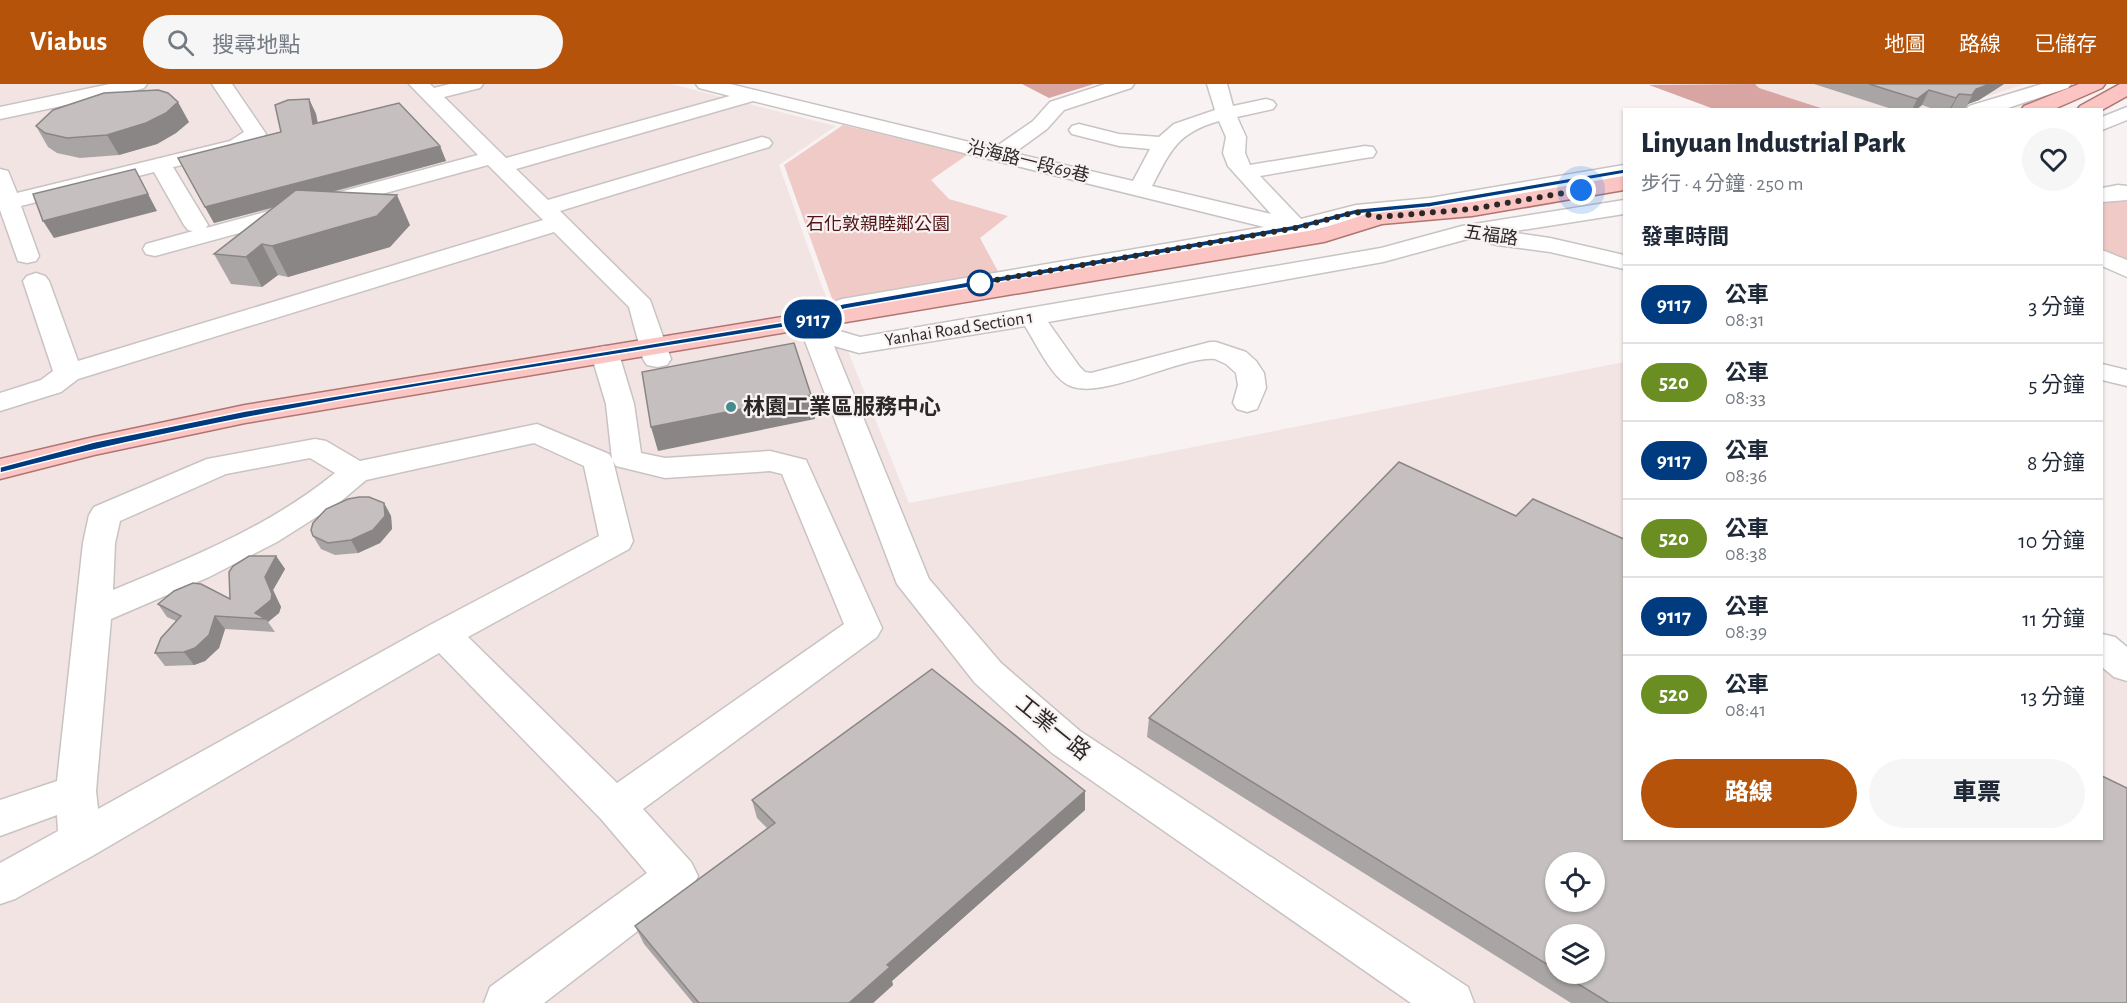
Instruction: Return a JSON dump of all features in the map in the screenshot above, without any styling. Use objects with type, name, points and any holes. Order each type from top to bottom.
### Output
[{"type":"main road","points":[[2037,108],[2095,84]]},
{"type":"main road","points":[[2091,108],[2127,88]]},
{"type":"main road","name":"Yanhai Road Section 1","points":[[813,327],[1324,235],[1368,214],[1472,209],[1623,183]]},
{"type":"main road","name":"Yanhai Road Section 1","points":[[813,327],[1350,242],[1623,195]]},
{"type":"main road","points":[[0,469],[94,446],[245,414],[606,361],[813,327]]},
{"type":"main road","points":[[0,486],[153,447],[258,425],[606,361]]},
{"type":"street","points":[[0,113],[137,84]]},
{"type":"street","points":[[9,202],[237,146],[256,134],[222,84]]},
{"type":"street","points":[[424,89],[473,84]]},
{"type":"street","name":"沿海路一段69巷","points":[[706,84],[1350,242]]},
{"type":"street","points":[[997,155],[1040,125],[1057,106],[1124,84]]},
{"type":"street","points":[[1217,84],[1236,137],[1234,153],[1239,166],[1296,228]]},
{"type":"street","points":[[1985,108],[2061,84]]},
{"type":"street","points":[[424,89],[641,305],[655,353]]},
{"type":"street","points":[[155,249],[754,96]]},
{"type":"street","points":[[1139,190],[1165,144],[1179,129],[1226,114],[1266,105]]},
{"type":"street","points":[[2103,124],[2127,113]]},
{"type":"street","points":[[1079,130],[1119,140],[1165,144]]},
{"type":"street","points":[[0,402],[51,386],[68,373],[552,216],[762,143]]},
{"type":"street","points":[[1244,172],[1365,152]]},
{"type":"street","points":[[160,165],[196,225]]},
{"type":"street","name":"Yanhai Road Section 1","points":[[813,327],[842,307],[1623,171]]},
{"type":"street","points":[[0,177],[27,256]]},
{"type":"street","points":[[2103,195],[2127,193]]},
{"type":"street","name":"Yanhai Road Section 1","points":[[813,327],[859,345],[1383,255],[1462,233],[1623,207]]},
{"type":"street","name":"五福路","points":[[1368,214],[1462,233],[1550,245],[1623,262]]},
{"type":"street","points":[[2103,258],[2127,270]]},
{"type":"street","points":[[36,281],[68,373]]},
{"type":"street","points":[[1032,317],[1069,372],[1077,379],[1091,381],[1210,350],[1221,350],[1249,370],[1253,381],[1247,403]]},
{"type":"street","name":"工業一路","points":[[813,327],[914,584],[988,673],[1066,742],[1451,1003]]},
{"type":"street","points":[[0,885],[443,634],[617,541],[613,460],[620,404],[606,361]]},
{"type":"street","points":[[2103,372],[2127,378]]},
{"type":"street","points":[[94,612],[214,559],[292,521],[336,491],[356,472],[537,434],[613,460],[665,468],[770,461],[795,467],[864,628],[615,807]]},
{"type":"street","points":[[79,842],[76,791],[99,543],[105,515],[218,466],[315,448],[356,472]]},
{"type":"street","points":[[443,634],[615,807],[676,876],[507,1003]]},
{"type":"street","points":[[2103,648],[2127,668]]},
{"type":"street","points":[[0,818],[76,791]]},
{"type":"shaded area","points":[[0,84],[671,84],[836,126],[779,165],[821,284],[909,503],[1623,362],[1623,840],[2103,840],[2103,662],[2127,681],[2127,1003],[0,1003]]},
{"type":"shaded area","points":[[1022,84],[1094,84],[1049,98]]},
{"type":"shaded area","points":[[1755,84],[2025,84],[1940,108],[1821,108],[1759,88]]},
{"type":"shaded area","points":[[1755,84],[1759,88],[1821,108],[1711,108],[1649,85]]},
{"type":"green space","name":"石化敦親睦鄰公園","points":[[843,125],[967,155],[931,180],[949,199],[1008,216],[980,238],[1001,277],[834,304],[784,165]]},
{"type":"green space","points":[[2114,196],[2127,202],[2127,261],[2103,249],[2103,198]]},
{"type":"building","points":[[1869,84],[1990,84],[1976,89],[1972,95],[1959,94],[1956,98],[1929,90],[1917,99]]},
{"type":"building","points":[[158,90],[168,93],[178,102],[166,113],[146,123],[107,135],[67,138],[45,133],[36,126],[53,110],[104,93]]},
{"type":"building","points":[[309,99],[313,124],[399,103],[440,146],[205,207],[178,158],[281,132],[275,105],[288,100]]},
{"type":"building","points":[[135,169],[148,194],[43,221],[33,194]]},
{"type":"building","points":[[296,190],[397,195],[377,216],[272,246],[262,244],[246,257],[214,254]]},
{"type":"building","points":[[794,343],[811,395],[651,427],[642,372]]},
{"type":"building","points":[[1399,462],[1516,516],[1533,499],[1623,539],[1623,840],[2103,840],[2103,776],[2127,788],[2127,1003],[1609,1003],[1578,984],[1605,984],[1605,924],[1545,924],[1545,963],[1149,718]]},
{"type":"building","points":[[369,497],[384,503],[385,516],[373,530],[351,540],[328,543],[313,536],[311,530],[313,523],[326,509],[348,499]]},
{"type":"building","points":[[249,556],[276,556],[265,577],[272,594],[271,600],[255,613],[266,619],[215,616],[209,635],[195,648],[184,652],[155,653],[161,638],[181,616],[158,604],[174,591],[193,583],[201,584],[230,599],[229,572],[233,566]]},
{"type":"building","points":[[932,669],[1085,791],[887,965],[890,967],[849,1003],[699,1003],[635,926],[775,823],[752,800]]},
{"type":"bus line","name":"9117","points":[[0,469],[94,446],[245,414],[810,321],[842,307],[1296,228],[1356,212],[1430,205],[1623,171]]},
{"type":"place","name":"林園工業區服務中心","points":[[731,407]]},
{"type":"route","points":[[980,283],[978,283],[1296,228],[1356,212],[1379,217],[1472,209],[1581,190]]}]
